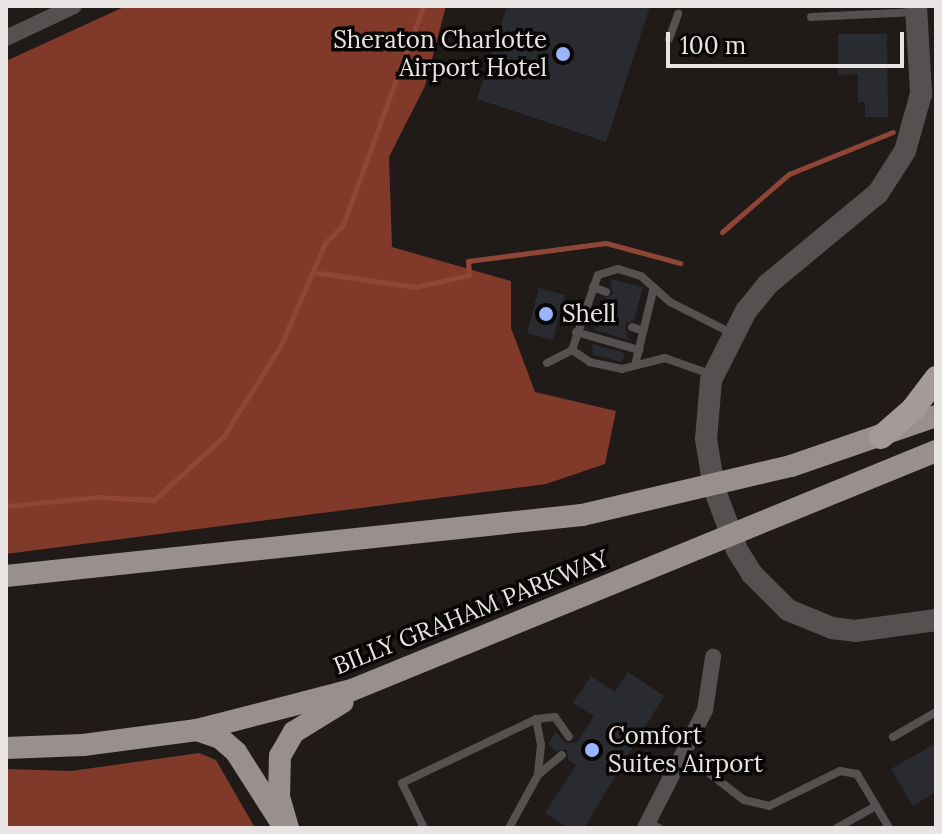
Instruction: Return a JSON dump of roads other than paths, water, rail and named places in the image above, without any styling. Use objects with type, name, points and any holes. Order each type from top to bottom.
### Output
[{"type":"highway","points":[[881,437],[913,409],[936,378]]},
{"type":"highway","name":"BILLY GRAHAM PARKWAY","points":[[6,576],[540,522],[714,488],[881,437],[936,416]]},
{"type":"highway","name":"BILLY GRAHAM PARKWAY","points":[[6,748],[83,745],[197,730],[280,711],[395,674],[936,451]]},
{"type":"highway","points":[[286,828],[279,796],[280,756],[294,732],[395,674]]},
{"type":"highway","points":[[197,730],[220,738],[236,752],[286,828]]},
{"type":"street","points":[[6,38],[74,6]]},
{"type":"street","points":[[916,9],[921,94],[915,123],[895,170],[858,213],[768,284],[731,333],[713,375],[706,422],[714,488],[732,537],[771,595],[809,621],[855,631],[936,620]]},
{"type":"street","points":[[651,826],[705,710],[713,657]]},
{"type":"lane","points":[[811,17],[916,9]]},
{"type":"lane","points":[[669,39],[678,14]]},
{"type":"lane","points":[[547,363],[572,350],[582,311],[598,275],[618,269],[654,287],[670,302],[731,333]]},
{"type":"lane","points":[[593,287],[606,292]]},
{"type":"lane","points":[[635,365],[654,287]]},
{"type":"lane","points":[[639,302],[649,306]]},
{"type":"lane","points":[[582,311],[599,317]]},
{"type":"lane","points":[[632,327],[643,331]]},
{"type":"lane","points":[[576,332],[639,350]]},
{"type":"lane","points":[[572,350],[590,362],[622,369],[665,358],[713,375]]},
{"type":"lane","points":[[893,737],[936,712]]},
{"type":"lane","points":[[424,828],[402,783],[536,719],[555,717],[569,737]]},
{"type":"lane","points":[[536,719],[541,745],[538,775]]},
{"type":"lane","points":[[683,753],[744,800],[769,806],[840,771],[857,774],[889,828]]},
{"type":"lane","points":[[509,828],[538,775],[562,755]]},
{"type":"lane","points":[[837,828],[876,806]]},
{"type":"waterway","points":[[6,506],[97,497],[154,500],[223,437],[281,345],[325,243],[343,225],[423,6]]},
{"type":"waterway","points":[[722,232],[789,174],[893,132]]},
{"type":"waterway","points":[[313,272],[415,287],[469,275],[468,261],[606,243],[680,263]]},
{"type":"place","name":"Sheraton Charlotte Airport Hotel","points":[[563,54]]},
{"type":"place","name":"Shell","points":[[546,314]]},
{"type":"place","name":"Comfort Suites Airport","points":[[592,750]]}]
